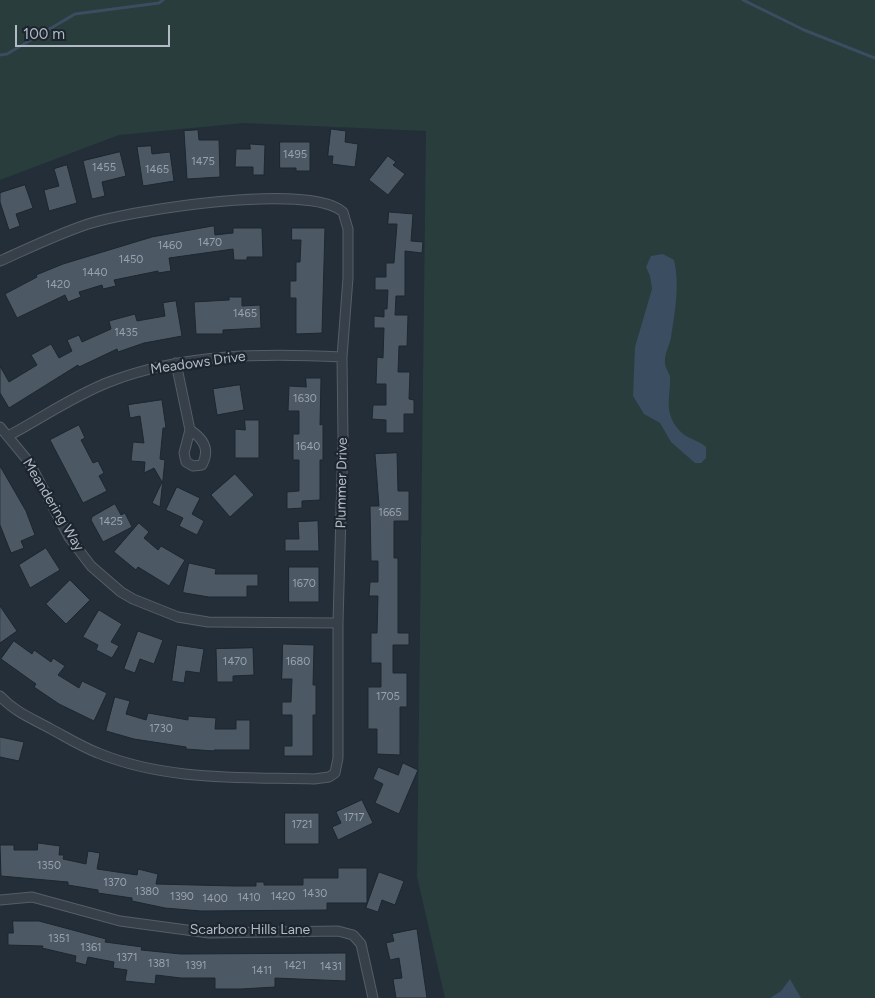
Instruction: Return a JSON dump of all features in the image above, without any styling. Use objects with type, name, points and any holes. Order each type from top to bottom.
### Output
[{"type":"street","name":"Plummer Drive","points":[[0,261],[88,224],[136,212],[191,204],[263,200],[316,200],[328,203],[343,212],[348,229],[348,278],[342,357],[344,439],[338,623],[338,758],[335,773],[329,777],[314,779],[198,776],[157,771],[99,754],[13,709],[0,696]]},
{"type":"street","name":"Meadows Drive","points":[[8,436],[40,417],[108,382],[176,363],[260,354],[342,357]]},
{"type":"street","points":[[176,363],[190,430]]},
{"type":"street","name":"Meandering Way","points":[[0,427],[29,462],[69,537],[91,566],[133,599],[178,617],[208,622],[338,623]]},
{"type":"street","name":"Plummer Drive","points":[[0,708],[13,709]]},
{"type":"street","name":"Scarboro Hills Lane","points":[[0,900],[32,897],[120,921],[209,933],[338,931],[352,935],[361,944],[373,998]]},
{"type":"green space","points":[[0,0],[875,0],[875,998],[445,998],[417,877],[426,131],[244,123],[119,135],[0,180]]},
{"type":"water","points":[[663,254],[674,260],[677,279],[674,318],[665,360],[670,377],[669,409],[673,422],[678,429],[706,447],[706,458],[701,463],[695,463],[671,442],[660,423],[644,414],[633,396],[635,347],[652,289],[646,267],[651,256]]},
{"type":"water","points":[[790,979],[801,998],[770,998],[781,991]]},
{"type":"building","points":[[331,129],[346,131],[345,142],[358,144],[355,167],[332,164],[333,156],[328,156]]},
{"type":"building","points":[[198,130],[199,140],[219,140],[220,177],[187,179],[184,131]]},
{"type":"building","points":[[280,142],[310,142],[310,171],[296,171],[296,168],[280,168]]},
{"type":"building","points":[[250,144],[265,145],[264,175],[253,175],[253,167],[235,167],[236,149],[250,149]]},
{"type":"building","points":[[151,146],[152,154],[170,152],[174,181],[143,186],[137,147]]},
{"type":"building","points":[[120,152],[126,176],[102,182],[105,196],[92,199],[83,161]]},
{"type":"building","points":[[388,156],[396,162],[393,165],[405,174],[388,195],[369,180]]},
{"type":"building","points":[[67,165],[77,203],[49,211],[44,190],[59,186],[54,169]]},
{"type":"building","points":[[25,185],[33,208],[16,214],[20,226],[9,230],[0,202],[0,193]]},
{"type":"building","points":[[389,212],[413,214],[411,241],[423,242],[422,253],[405,251],[405,296],[396,296],[395,315],[408,315],[407,346],[399,346],[398,372],[410,372],[409,399],[414,400],[414,414],[404,414],[404,433],[386,433],[386,420],[372,419],[373,405],[386,405],[386,384],[376,384],[377,357],[383,358],[384,328],[374,328],[374,316],[384,317],[384,309],[387,309],[388,290],[375,290],[375,277],[386,277],[386,263],[394,263],[397,224],[388,224]]},
{"type":"building","points":[[214,226],[215,235],[233,233],[233,228],[262,228],[263,257],[247,257],[247,260],[234,260],[233,249],[169,258],[171,271],[158,273],[158,271],[114,280],[116,286],[103,289],[102,285],[79,292],[81,297],[68,302],[65,295],[17,318],[5,294],[37,277],[36,275],[63,264],[152,237]]},
{"type":"building","points":[[292,228],[325,228],[322,333],[296,334],[296,298],[290,298],[290,281],[296,281],[296,262],[300,262],[301,240],[292,240]]},
{"type":"building","points":[[229,297],[242,297],[242,306],[260,305],[261,328],[223,330],[223,334],[196,334],[194,302],[229,300]]},
{"type":"building","points":[[176,301],[182,336],[144,343],[118,352],[117,349],[79,367],[78,365],[9,408],[0,393],[0,366],[9,382],[37,365],[31,355],[51,344],[59,358],[72,351],[67,340],[79,335],[82,342],[111,329],[109,321],[135,314],[137,321],[165,316],[163,303]]},
{"type":"building","points":[[306,378],[321,378],[320,425],[323,424],[323,460],[320,460],[320,500],[302,501],[302,508],[287,509],[287,492],[299,491],[299,460],[293,460],[293,434],[299,434],[299,411],[288,411],[289,386],[306,387]]},
{"type":"building","points":[[240,385],[244,410],[217,415],[213,389]]},
{"type":"building","points":[[162,400],[166,428],[163,428],[160,459],[165,460],[160,507],[152,503],[162,482],[154,468],[144,473],[145,462],[131,461],[133,442],[144,443],[140,416],[130,418],[128,405]]},
{"type":"building","points":[[245,420],[259,420],[259,458],[235,458],[235,429],[245,430]]},
{"type":"building","points":[[79,425],[85,438],[81,440],[93,463],[98,461],[104,473],[99,476],[107,491],[83,503],[50,440]]},
{"type":"building","points":[[397,453],[398,491],[409,491],[409,521],[394,521],[394,558],[398,558],[398,633],[409,633],[409,645],[393,645],[393,673],[407,673],[407,707],[400,707],[400,755],[377,754],[377,729],[368,729],[368,687],[381,687],[381,663],[371,663],[371,633],[377,633],[378,596],[369,596],[370,582],[378,582],[378,561],[371,561],[370,506],[379,506],[375,454]]},
{"type":"building","points":[[0,466],[26,511],[35,535],[21,541],[24,548],[11,553],[0,525]]},
{"type":"building","points":[[235,474],[254,495],[230,517],[211,495]]},
{"type":"building","points":[[177,487],[200,498],[192,514],[204,521],[197,535],[179,526],[183,518],[166,510]]},
{"type":"building","points":[[115,504],[121,515],[125,513],[132,527],[103,542],[91,520],[92,517]]},
{"type":"building","points":[[318,521],[319,551],[285,551],[285,539],[299,539],[298,522]]},
{"type":"building","points":[[139,523],[149,532],[144,538],[158,550],[161,546],[185,560],[169,586],[138,567],[136,570],[114,552]]},
{"type":"building","points":[[46,548],[60,570],[30,588],[19,565]]},
{"type":"building","points":[[189,563],[216,569],[215,574],[258,574],[258,586],[247,586],[247,597],[209,597],[185,593],[183,592]]},
{"type":"building","points":[[289,567],[319,567],[319,602],[289,602]]},
{"type":"building","points":[[70,580],[90,600],[66,624],[46,604]]},
{"type":"building","points":[[0,606],[17,631],[0,643]]},
{"type":"building","points":[[99,610],[122,624],[111,642],[119,646],[112,658],[96,650],[98,645],[83,637]]},
{"type":"building","points":[[138,631],[163,640],[154,664],[140,659],[135,673],[124,669]]},
{"type":"building","points":[[14,641],[32,654],[34,650],[51,662],[53,658],[65,666],[58,675],[79,688],[82,681],[107,693],[94,721],[59,704],[34,687],[36,684],[1,659]]},
{"type":"building","points":[[283,644],[314,645],[313,685],[316,685],[316,715],[313,715],[313,756],[284,756],[284,746],[292,746],[292,715],[282,715],[282,702],[291,702],[292,679],[282,679]]},
{"type":"building","points":[[177,645],[204,649],[200,673],[186,671],[184,683],[172,681]]},
{"type":"building","points":[[253,648],[254,675],[233,676],[233,682],[217,682],[216,649]]},
{"type":"building","points":[[115,697],[130,701],[126,714],[146,720],[148,713],[188,720],[188,716],[216,718],[215,729],[236,729],[236,720],[250,720],[250,750],[214,751],[186,749],[186,747],[134,739],[106,731]]},
{"type":"building","points":[[0,737],[24,742],[19,761],[0,757]]},
{"type":"building","points":[[403,763],[418,770],[399,814],[375,803],[383,784],[373,779],[378,767],[398,775]]},
{"type":"building","points":[[362,800],[373,823],[338,840],[332,827],[341,823],[336,812]]},
{"type":"building","points":[[285,813],[319,813],[319,844],[285,844]]},
{"type":"building","points":[[38,843],[60,846],[59,855],[64,855],[63,859],[86,864],[88,851],[100,853],[97,869],[137,875],[138,869],[158,874],[156,884],[256,886],[256,882],[264,882],[264,885],[303,885],[303,878],[338,878],[338,868],[367,868],[367,903],[327,903],[327,910],[201,911],[165,908],[132,901],[132,898],[98,893],[98,890],[68,885],[68,882],[1,876],[0,845],[14,845],[14,850],[37,850]]},
{"type":"building","points":[[379,872],[404,881],[395,905],[382,900],[378,912],[366,908]]},
{"type":"building","points":[[13,921],[39,921],[106,939],[105,942],[142,947],[141,950],[181,954],[346,953],[346,981],[275,978],[275,987],[215,989],[215,978],[181,978],[156,975],[155,984],[125,981],[127,970],[113,968],[114,962],[88,957],[86,965],[75,962],[76,956],[42,948],[43,946],[8,945],[8,933],[13,933]]},
{"type":"building","points":[[417,929],[427,998],[396,998],[393,979],[402,978],[399,958],[390,960],[386,943],[394,941],[392,934]]},
{"type":"waterway","points":[[0,55],[7,54],[75,14],[159,3],[163,0]]},
{"type":"waterway","points":[[743,0],[804,30],[875,58]]}]
